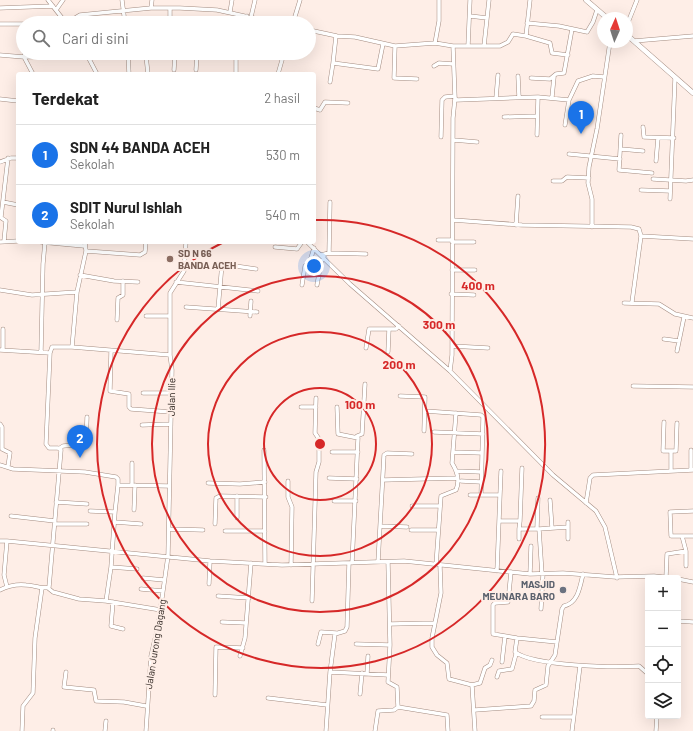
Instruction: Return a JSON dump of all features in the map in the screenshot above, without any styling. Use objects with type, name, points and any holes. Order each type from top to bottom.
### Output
[{"type":"street","points":[[48,0],[61,16]]},
{"type":"street","points":[[56,10],[63,0]]},
{"type":"street","points":[[122,0],[124,16]]},
{"type":"street","points":[[151,8],[152,0]]},
{"type":"street","points":[[230,12],[232,0]]},
{"type":"street","points":[[78,16],[151,8],[217,10],[249,16],[255,0]]},
{"type":"street","points":[[295,16],[300,0]]},
{"type":"street","points":[[435,43],[439,21],[439,0]]},
{"type":"street","points":[[468,46],[470,0]]},
{"type":"street","points":[[484,46],[489,0]]},
{"type":"street","points":[[526,36],[530,0]]},
{"type":"street","points":[[586,0],[600,12]]},
{"type":"street","points":[[632,12],[637,0]]},
{"type":"street","points":[[0,8],[53,6]]},
{"type":"street","points":[[170,8],[170,16]]},
{"type":"street","points":[[527,24],[559,26],[583,32],[588,31],[597,10]]},
{"type":"street","points":[[470,16],[487,18]]},
{"type":"street","points":[[0,24],[16,24]]},
{"type":"street","points":[[531,78],[550,79],[556,74],[564,73],[572,29]]},
{"type":"street","points":[[316,32],[336,36],[355,37],[395,46],[435,43],[453,46],[505,45],[513,34],[549,42],[552,53],[568,55]]},
{"type":"street","points":[[330,82],[336,36]]},
{"type":"street","points":[[634,41],[693,36]]},
{"type":"street","points":[[634,41],[693,93]]},
{"type":"street","points":[[333,63],[378,69],[383,44]]},
{"type":"street","points":[[395,46],[394,78],[417,79]]},
{"type":"street","points":[[450,371],[452,346],[451,294],[455,97],[453,46]]},
{"type":"street","points":[[592,227],[592,199],[588,186],[588,178],[609,48]]},
{"type":"street","points":[[0,55],[16,55]]},
{"type":"street","points":[[27,60],[32,72]]},
{"type":"street","points":[[89,60],[96,72]]},
{"type":"street","points":[[128,60],[129,72]]},
{"type":"street","points":[[146,60],[148,72]]},
{"type":"street","points":[[174,70],[175,60]]},
{"type":"street","points":[[196,70],[197,60]]},
{"type":"street","points":[[236,60],[236,72]]},
{"type":"street","points":[[279,72],[282,60]]},
{"type":"street","points":[[434,66],[438,63],[453,64]]},
{"type":"street","points":[[496,98],[498,75]]},
{"type":"street","points":[[518,76],[518,97]]},
{"type":"street","points":[[565,125],[569,100],[578,81],[593,76],[604,77]]},
{"type":"street","points":[[552,97],[554,77]]},
{"type":"street","points":[[670,199],[676,78]]},
{"type":"street","points":[[441,136],[442,100],[445,98],[455,97],[461,101],[518,97],[552,97],[569,100]]},
{"type":"street","points":[[537,135],[538,97]]},
{"type":"street","points":[[0,99],[16,101]]},
{"type":"street","points":[[316,109],[320,110],[325,102],[348,103]]},
{"type":"street","points":[[504,117],[537,116]]},
{"type":"street","points":[[643,127],[644,137],[674,138]]},
{"type":"street","points":[[621,136],[619,170],[652,173]]},
{"type":"street","points":[[656,161],[658,138]]},
{"type":"street","points":[[454,140],[477,142]]},
{"type":"street","points":[[621,149],[643,151]]},
{"type":"street","points":[[569,154],[620,159]]},
{"type":"street","points":[[8,158],[0,217],[6,221],[2,241],[16,241]]},
{"type":"street","points":[[0,162],[8,158],[16,158]]},
{"type":"street","points":[[553,181],[562,181],[567,177],[588,178]]},
{"type":"street","points":[[653,179],[693,180]]},
{"type":"street","points":[[641,190],[670,191]]},
{"type":"street","points":[[516,225],[518,196]]},
{"type":"street","points":[[3,202],[16,205]]},
{"type":"street","points":[[329,253],[330,202]]},
{"type":"street","points":[[453,220],[516,225],[638,229],[641,236],[632,302]]},
{"type":"street","points":[[641,236],[693,239]]},
{"type":"street","points":[[438,240],[474,242]]},
{"type":"street","points":[[41,352],[45,244]]},
{"type":"street","points":[[72,346],[77,292],[86,251],[85,244]]},
{"type":"street","points":[[86,251],[140,255],[145,252],[146,244]]},
{"type":"street","name":"Jalan Ilie","points":[[168,556],[171,412],[170,293],[184,271],[186,244]]},
{"type":"street","points":[[275,247],[297,249],[301,244]]},
{"type":"street","points":[[309,244],[350,284],[450,371],[553,475],[596,511],[605,527],[615,577]]},
{"type":"street","points":[[302,285],[305,266],[310,262],[314,248]]},
{"type":"street","points":[[317,285],[322,256],[329,253],[366,254]]},
{"type":"street","points":[[215,264],[256,269]]},
{"type":"street","points":[[218,309],[222,264]]},
{"type":"street","points":[[452,270],[475,270]]},
{"type":"street","points":[[80,275],[138,282]]},
{"type":"street","points":[[117,320],[118,298],[123,295],[124,281]]},
{"type":"street","points":[[176,282],[258,290]]},
{"type":"street","points":[[0,290],[23,294],[77,292]]},
{"type":"street","points":[[451,294],[474,295]]},
{"type":"street","points":[[250,314],[251,301]]},
{"type":"street","points":[[624,303],[632,302],[659,304],[675,314],[693,318]]},
{"type":"street","points":[[186,307],[218,309],[250,314],[257,312]]},
{"type":"street","points":[[146,316],[169,316]]},
{"type":"street","points":[[678,351],[683,317],[685,317]]},
{"type":"street","points":[[366,348],[369,329],[396,329],[399,326]]},
{"type":"street","points":[[3,329],[1,350],[50,352]]},
{"type":"street","points":[[388,352],[389,329]]},
{"type":"street","points":[[664,339],[679,341]]},
{"type":"street","points":[[87,417],[86,444],[50,448],[46,444],[50,352],[52,347],[72,346],[111,351],[170,355]]},
{"type":"street","points":[[452,346],[488,348]]},
{"type":"street","points":[[111,351],[110,391],[129,394],[129,407],[131,409],[171,412]]},
{"type":"street","points":[[337,407],[338,434],[357,436],[362,434],[365,384]]},
{"type":"street","points":[[633,386],[693,387]]},
{"type":"street","points":[[143,393],[171,393]]},
{"type":"street","points":[[400,396],[425,396],[424,431]]},
{"type":"street","points":[[312,601],[316,472],[319,462],[319,440],[315,433],[316,398]]},
{"type":"street","points":[[301,407],[316,407]]},
{"type":"street","points":[[425,411],[481,415],[484,420],[480,495]]},
{"type":"street","points":[[456,413],[452,463],[457,471],[459,480],[456,490],[443,493],[439,506],[437,530],[438,566],[441,593],[434,623],[432,647],[440,658],[447,663],[449,679],[472,685],[480,682],[485,668],[490,665],[492,660]]},
{"type":"street","points":[[664,422],[663,451],[676,451],[677,423]]},
{"type":"street","points":[[0,424],[2,428],[2,449],[10,453],[8,466]]},
{"type":"street","points":[[142,425],[170,424]]},
{"type":"street","points":[[434,432],[483,434]]},
{"type":"street","points":[[318,644],[321,632],[336,633],[344,631],[347,627],[356,501],[358,452],[357,436]]},
{"type":"street","points":[[48,588],[60,471],[60,448]]},
{"type":"street","points":[[264,450],[266,497],[265,564]]},
{"type":"street","points":[[586,503],[590,478],[593,475],[692,470],[690,450]]},
{"type":"street","points":[[671,451],[671,470]]},
{"type":"street","points":[[332,452],[358,452]]},
{"type":"street","points":[[453,452],[482,453]]},
{"type":"street","points":[[378,562],[384,455],[386,453],[412,454]]},
{"type":"street","points":[[132,462],[134,510]]},
{"type":"street","points":[[0,465],[8,466],[13,469],[85,472],[116,477],[118,479],[111,567],[106,601]]},
{"type":"street","points":[[519,539],[522,468]]},
{"type":"street","points":[[457,471],[481,472]]},
{"type":"street","points":[[497,571],[501,471]]},
{"type":"street","points":[[329,478],[357,479]]},
{"type":"street","points":[[383,480],[459,480],[481,482]]},
{"type":"street","points":[[288,481],[288,497],[292,507],[290,564]]},
{"type":"street","points":[[208,483],[240,484],[265,482]]},
{"type":"street","points":[[118,485],[169,486]]},
{"type":"street","points":[[470,495],[500,495]]},
{"type":"street","points":[[215,524],[216,498],[220,496],[266,497]]},
{"type":"street","points":[[237,496],[237,518]]},
{"type":"street","points":[[538,498],[538,528],[542,574],[541,609]]},
{"type":"street","points":[[550,500],[552,528]]},
{"type":"street","points":[[334,501],[356,501]]},
{"type":"street","points":[[56,502],[87,504]]},
{"type":"street","points":[[412,506],[439,506]]},
{"type":"street","points":[[90,511],[116,512]]},
{"type":"street","points":[[693,511],[667,511],[671,536],[693,536]]},
{"type":"street","points":[[11,516],[55,522],[87,524]]},
{"type":"street","points":[[500,521],[520,521]]},
{"type":"street","points":[[115,522],[141,524]]},
{"type":"street","points":[[568,522],[568,539]]},
{"type":"street","points":[[380,526],[407,527]]},
{"type":"street","points":[[519,529],[568,527]]},
{"type":"street","points":[[169,529],[203,530]]},
{"type":"street","points":[[225,531],[265,530]]},
{"type":"street","points":[[411,530],[437,530]]},
{"type":"street","points":[[682,536],[686,551],[686,566]]},
{"type":"street","points":[[0,541],[168,556],[210,562],[314,564],[404,561],[438,566],[530,574],[583,574],[615,577],[645,577]]},
{"type":"street","points":[[7,541],[4,575],[7,587]]},
{"type":"street","points":[[530,574],[531,546]]},
{"type":"street","points":[[666,575],[667,554],[686,551]]},
{"type":"street","name":"Jalan Jurong Dagang","points":[[146,731],[146,706],[151,656],[161,610],[168,556]]},
{"type":"street","points":[[209,584],[210,562]]},
{"type":"street","points":[[388,562],[390,624],[388,682],[398,689],[398,707]]},
{"type":"street","points":[[240,656],[243,648],[246,624],[251,563]]},
{"type":"street","points":[[111,567],[137,569]]},
{"type":"street","points":[[510,572],[508,602],[495,603],[493,606],[493,634],[557,642]]},
{"type":"street","points":[[475,710],[531,706],[534,701],[535,690],[546,685],[551,661],[555,655],[562,609],[574,600],[583,574]]},
{"type":"street","points":[[143,578],[164,580]]},
{"type":"street","points":[[681,580],[693,582]]},
{"type":"street","points":[[0,590],[7,587],[26,585],[48,588],[53,592],[79,599],[106,601],[161,610]]},
{"type":"street","points":[[22,731],[23,706],[33,693],[35,638],[42,588]]},
{"type":"street","points":[[141,589],[163,591]]},
{"type":"street","points":[[218,596],[249,598]]},
{"type":"street","points":[[113,602],[111,626],[123,629]]},
{"type":"street","points":[[681,621],[693,622]]},
{"type":"street","points":[[222,622],[246,624]]},
{"type":"street","points":[[390,624],[434,623]]},
{"type":"street","points":[[326,731],[330,672],[336,633]]},
{"type":"street","points":[[502,662],[505,636]]},
{"type":"street","points":[[497,677],[499,671],[512,670],[516,654],[517,638]]},
{"type":"street","points":[[356,644],[390,645]]},
{"type":"street","points":[[214,696],[216,647],[243,648]]},
{"type":"street","points":[[516,654],[528,658],[580,666],[632,667],[637,665],[645,672]]},
{"type":"street","points":[[360,694],[368,656]]},
{"type":"street","points":[[572,731],[580,666]]},
{"type":"street","points":[[66,672],[64,687],[94,690],[96,701],[124,702],[146,706]]},
{"type":"street","points":[[330,672],[388,674]]},
{"type":"street","points":[[472,685],[475,710],[475,731]]},
{"type":"street","points":[[268,698],[327,705]]},
{"type":"street","points":[[375,731],[378,711],[394,710],[398,707],[447,715],[448,731]]},
{"type":"street","points":[[542,717],[573,717]]},
{"type":"street","points":[[656,731],[657,719]]},
{"type":"street","points":[[105,731],[106,721]]},
{"type":"place","name":"SDN 44 BANDA ACEH","points":[[581,134]]},
{"type":"place","name":"SD N 66 BANDA ACEH","points":[[170,259]]},
{"type":"place","name":"SDIT Nurul Ishlah","points":[[80,458]]},
{"type":"place","name":"MASJID MEUNARA BARO","points":[[563,590]]}]
